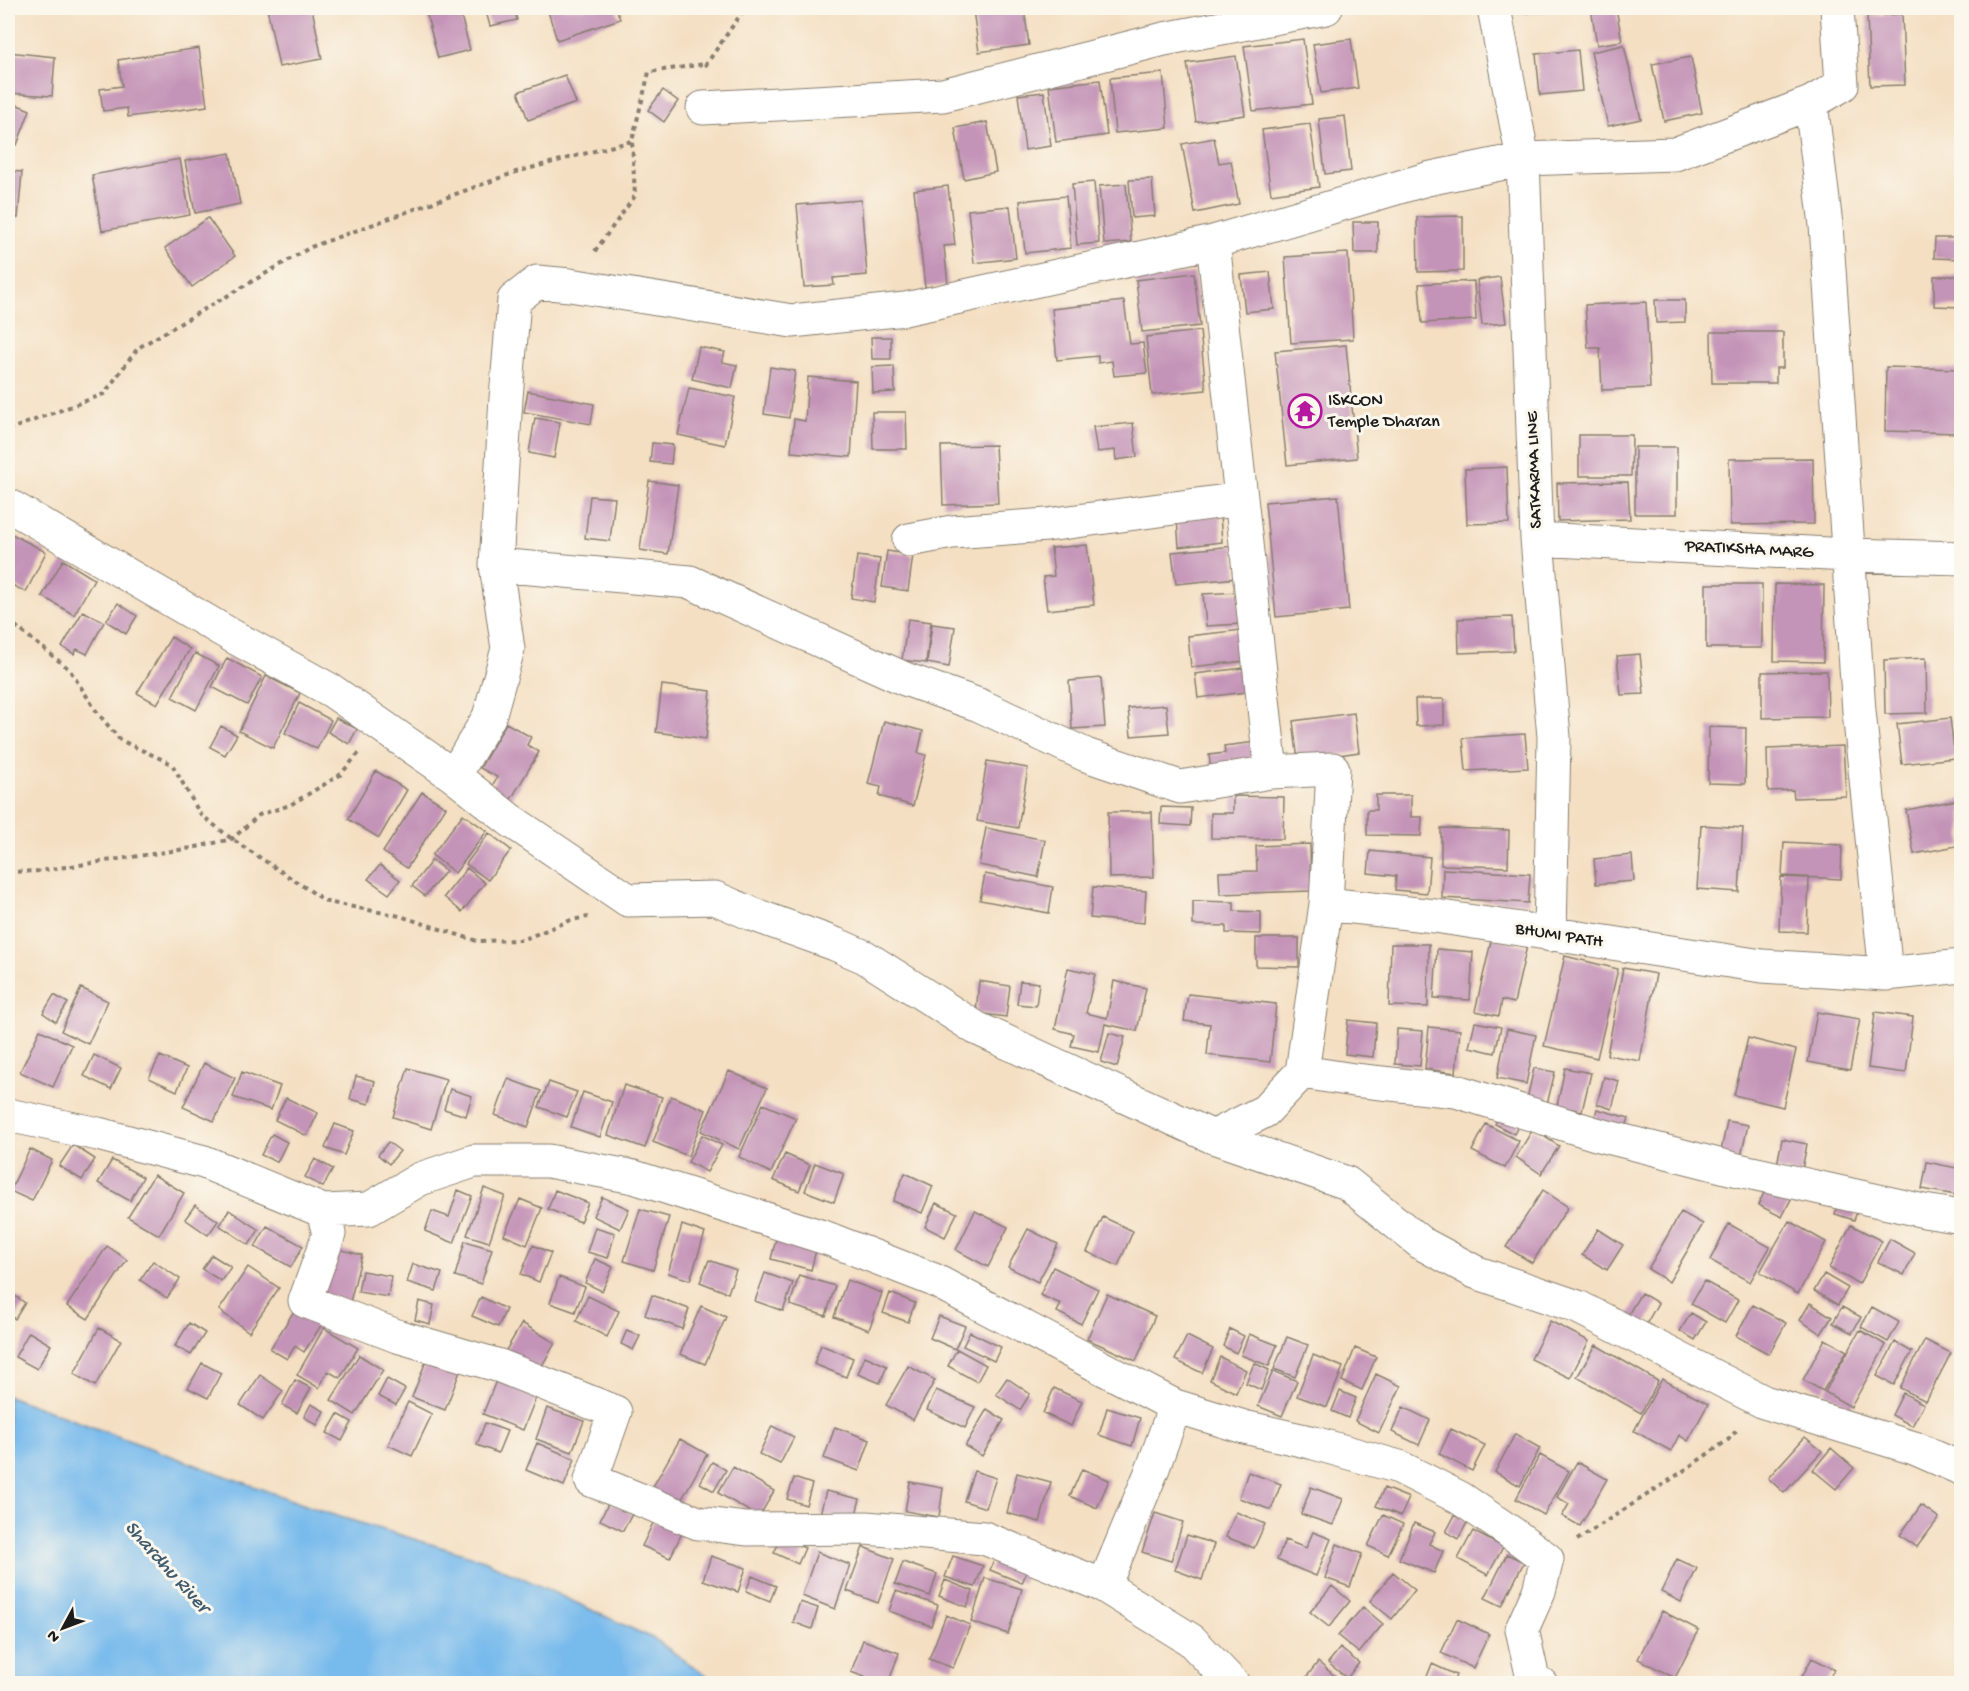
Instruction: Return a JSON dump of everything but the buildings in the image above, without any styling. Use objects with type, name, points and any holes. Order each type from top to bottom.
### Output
[{"type":"street","points":[[703,108],[943,95],[1164,39],[1326,8]]},
{"type":"street","name":"SATKARMA LINE","points":[[1494,8],[1523,159],[1538,539],[1554,737],[1550,935]]},
{"type":"street","points":[[454,776],[489,717],[508,649],[496,565],[506,398],[514,300],[537,282],[570,285],[792,321],[905,309],[1213,242],[1427,179],[1523,159],[1675,154],[1810,103],[1842,85],[1837,8]]},
{"type":"street","points":[[1810,103],[1826,225],[1859,711],[1886,974]]},
{"type":"street","points":[[1213,242],[1271,772]]},
{"type":"street","points":[[909,540],[952,532],[1047,525],[1241,499]]},
{"type":"street","points":[[8,505],[234,637],[332,691],[454,776],[510,820],[628,900],[715,898],[752,915],[835,944],[865,957],[976,1028],[1213,1137],[1347,1183],[1420,1243],[1466,1268],[1578,1306],[1764,1402],[1914,1448],[1962,1469]]},
{"type":"street","name":"PRATIKSHA MARG","points":[[1538,539],[1848,555],[1962,558]]},
{"type":"street","points":[[496,565],[690,582],[905,679],[979,705],[1086,755],[1180,787],[1271,772],[1333,769],[1326,904],[1302,1072],[1264,1111],[1213,1137]]},
{"type":"street","name":"BHUMI PATH","points":[[1326,904],[1435,916],[1762,966],[1886,974],[1962,966]]},
{"type":"street","points":[[1302,1072],[1456,1091],[1596,1134],[1734,1169],[1924,1211],[1962,1217]]},
{"type":"street","points":[[8,1114],[204,1161],[323,1211],[369,1209],[420,1179],[474,1161],[549,1161],[634,1177],[829,1239],[934,1280],[1175,1406],[1244,1427],[1314,1443],[1399,1467],[1460,1498],[1516,1536],[1546,1560],[1539,1592],[1522,1629],[1533,1679],[1541,1683]]},
{"type":"street","points":[[323,1211],[329,1234],[305,1301],[397,1336],[500,1366],[615,1412],[591,1480],[698,1523],[746,1529],[866,1528],[984,1538],[1104,1586],[1191,1640],[1233,1683]]},
{"type":"street","points":[[1104,1586],[1153,1468],[1175,1406]]},
{"type":"path","points":[[703,108],[705,64],[745,8]]},
{"type":"path","points":[[570,285],[635,196],[632,141],[649,72],[705,64]]},
{"type":"path","points":[[8,430],[104,394],[138,348],[311,247],[516,172],[632,141]]},
{"type":"path","points":[[8,620],[69,669],[97,712],[120,740],[172,764],[200,814],[232,839],[327,902],[400,916],[477,941],[522,940],[571,920],[592,917]]},
{"type":"path","points":[[8,873],[39,871],[181,850],[232,839],[259,815],[290,805],[340,775],[382,726]]},
{"type":"path","points":[[1546,1560],[1728,1440],[1764,1402]]},
{"type":"water","name":"Shardhu River","points":[[8,1396],[327,1513],[484,1560],[654,1639],[717,1683],[8,1683]]},
{"type":"place","name":"ISKCON Temple Dharan","points":[[1305,411]]}]
